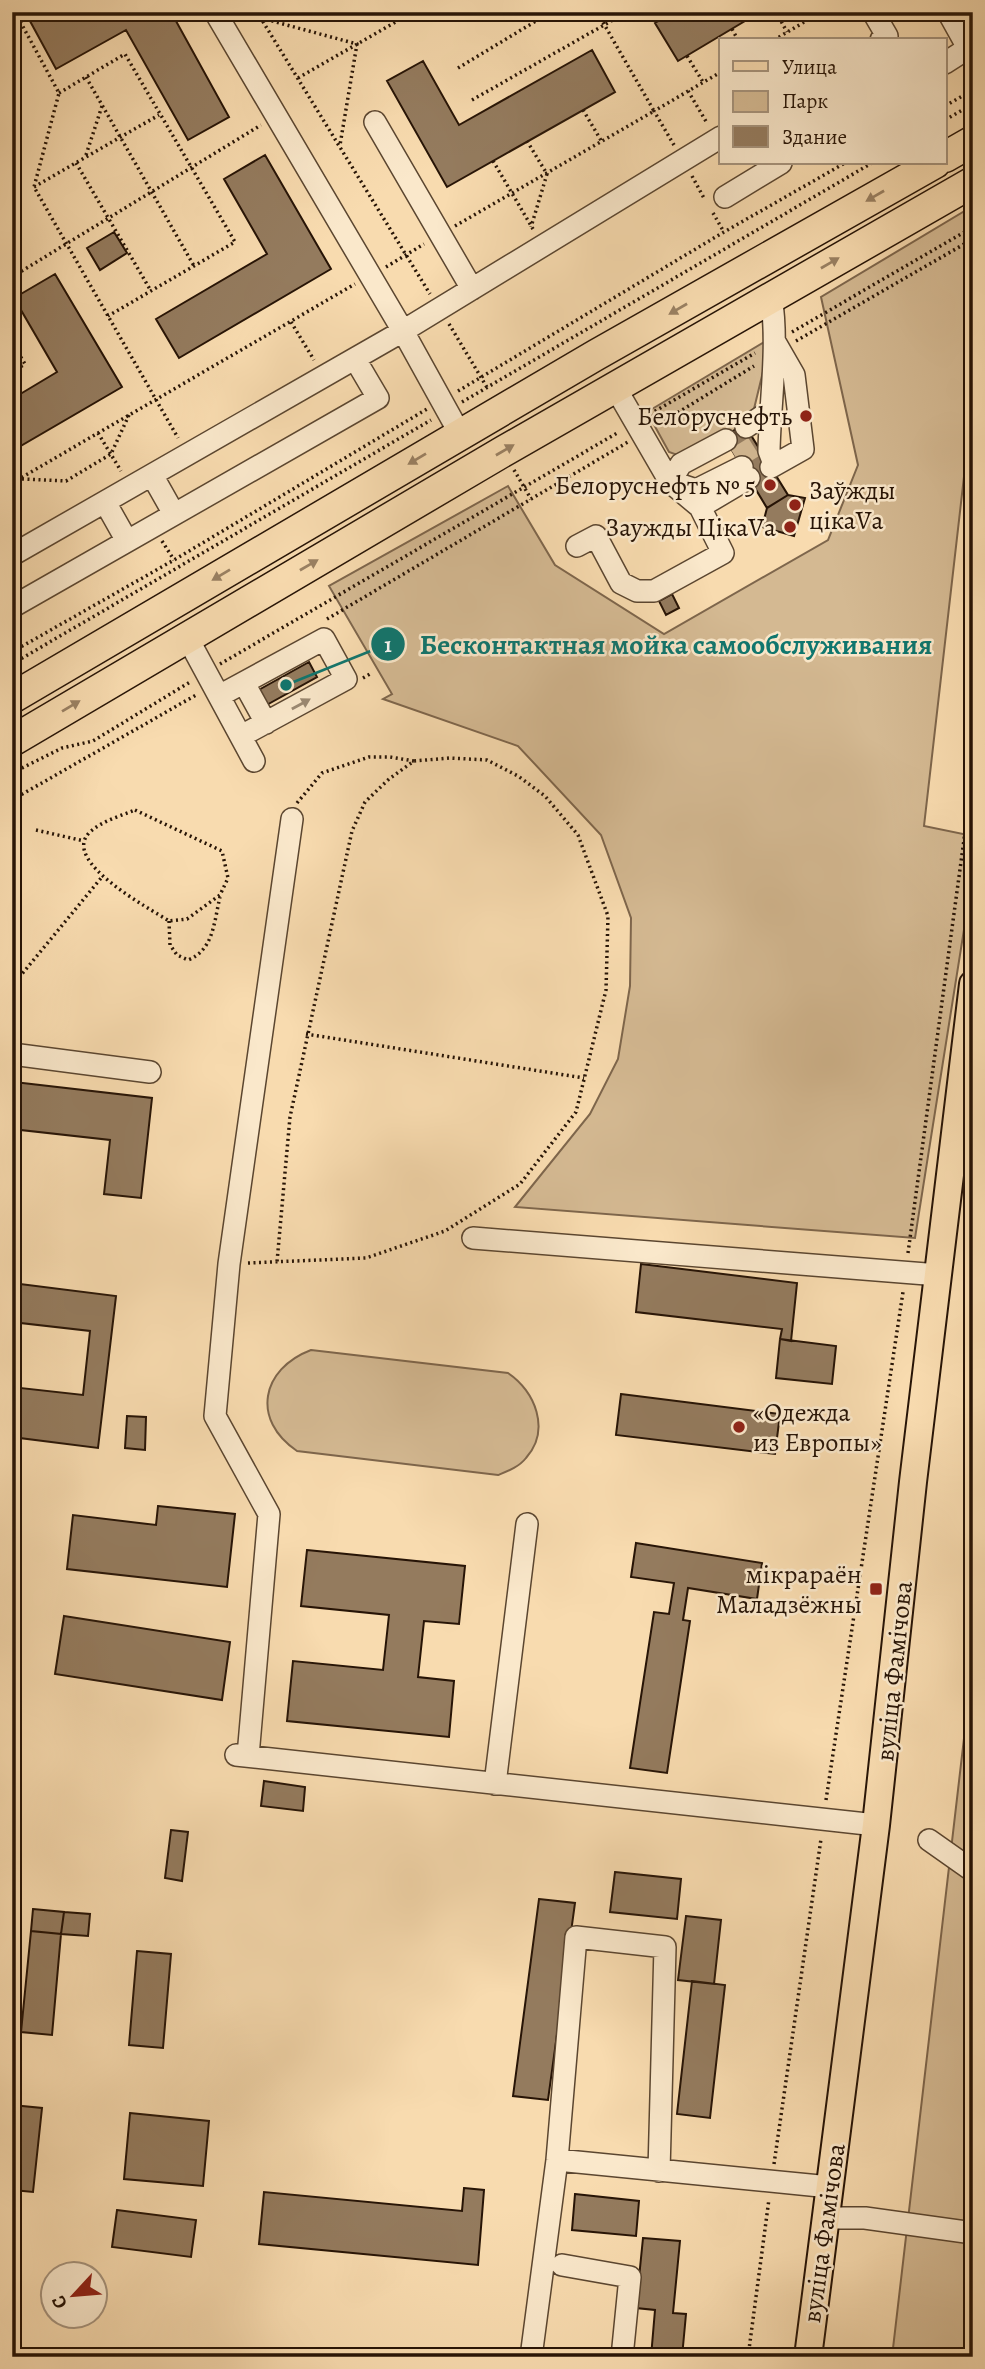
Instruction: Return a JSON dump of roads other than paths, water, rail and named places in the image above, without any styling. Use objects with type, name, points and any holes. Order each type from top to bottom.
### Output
[{"type":"highway","points":[[946,156],[973,141]]},
{"type":"highway","points":[[12,698],[460,434],[933,164]]},
{"type":"highway","points":[[12,741],[504,451],[973,182]]},
{"type":"main road","name":"вуліца Фамічова","points":[[808,2357],[876,1825],[913,1482],[939,1275],[963,1160],[973,984]]},
{"type":"lane","points":[[215,12],[403,331],[460,434]]},
{"type":"lane","points":[[873,12],[886,38]]},
{"type":"lane","points":[[946,62],[971,47],[948,12]]},
{"type":"lane","points":[[374,122],[472,289]]},
{"type":"lane","points":[[12,555],[403,331],[719,138]]},
{"type":"lane","points":[[725,197],[780,164]]},
{"type":"lane","points":[[771,296],[776,349],[764,442],[803,449],[794,375],[776,349]]},
{"type":"lane","points":[[12,607],[378,398],[355,359]]},
{"type":"lane","points":[[577,546],[596,536],[621,583],[636,591],[654,591],[723,553],[699,507],[670,482],[615,387]]},
{"type":"lane","points":[[670,482],[696,490],[737,458]]},
{"type":"lane","points":[[670,482],[681,464],[737,458]]},
{"type":"lane","points":[[699,507],[737,458]]},
{"type":"lane","points":[[152,475],[174,514]]},
{"type":"lane","points":[[104,502],[127,541]]},
{"type":"lane","points":[[187,637],[254,761]]},
{"type":"lane","points":[[213,685],[244,683],[324,639],[346,679],[241,736]]},
{"type":"lane","points":[[244,683],[265,723]]},
{"type":"lane","points":[[292,819],[229,1264],[215,1416],[269,1514],[242,1756],[876,1825]]},
{"type":"lane","points":[[12,1054],[150,1072]]},
{"type":"lane","points":[[472,1238],[939,1275]]},
{"type":"lane","points":[[495,1784],[527,1524]]},
{"type":"lane","points":[[929,1840],[973,1871]]},
{"type":"lane","points":[[531,2357],[556,2160],[576,1937],[665,1947],[659,2171]]},
{"type":"lane","points":[[556,2160],[830,2188]]},
{"type":"lane","points":[[826,2218],[865,2218],[973,2233]]},
{"type":"lane","points":[[562,2265],[630,2277],[622,2357]]},
{"type":"tunnel","points":[[736,458],[757,445]]},
{"type":"place","name":"Белоруснефть","points":[[806,416]]},
{"type":"place","name":"Белоруснефть № 5","points":[[770,485]]},
{"type":"place","name":"Заўжды цікаVа","points":[[795,505]]},
{"type":"place","name":"Заужды ЦікаVа","points":[[790,527]]},
{"type":"place","name":"Бесконтактная мойка самообслуживания","points":[[286,685]]},
{"type":"place","name":"«Одежда из Европы»","points":[[739,1427]]},
{"type":"place","name":"мікрараён Маладзёжны","points":[[876,1589]]}]
